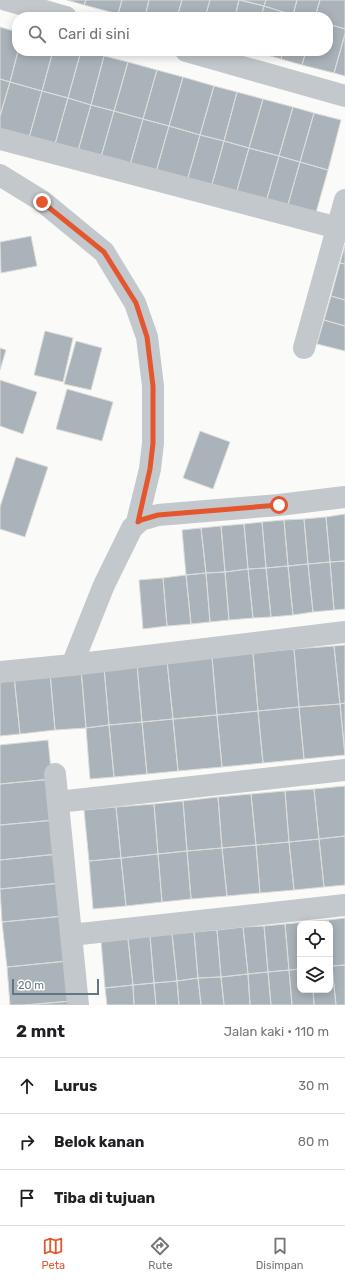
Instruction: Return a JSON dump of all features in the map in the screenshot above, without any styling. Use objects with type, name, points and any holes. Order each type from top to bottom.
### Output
[{"type":"street","points":[[6,0],[48,12]]},
{"type":"street","points":[[204,56],[345,96]]},
{"type":"street","points":[[0,139],[338,228]]},
{"type":"street","points":[[0,175],[42,202],[104,252],[136,303],[147,337],[153,386],[153,443],[150,469],[138,522]]},
{"type":"street","points":[[304,348],[345,200]]},
{"type":"street","points":[[72,665],[104,585],[132,528],[141,520],[158,515],[279,505],[345,497]]},
{"type":"street","points":[[0,672],[72,665],[345,632]]},
{"type":"street","points":[[58,802],[345,770]]},
{"type":"street","points":[[55,774],[78,1005]]},
{"type":"street","points":[[71,935],[345,905]]},
{"type":"building","points":[[67,0],[86,0],[84,5]]},
{"type":"building","points":[[86,0],[122,0],[119,12],[110,12],[84,5]]},
{"type":"building","points":[[122,0],[149,0],[146,12],[119,12]]},
{"type":"building","points":[[149,0],[182,0],[178,12],[146,12]]},
{"type":"building","points":[[182,0],[210,0],[206,12],[178,12]]},
{"type":"building","points":[[210,0],[239,0],[236,12],[206,12]]},
{"type":"building","points":[[239,0],[264,6],[262,12],[236,12]]},
{"type":"building","points":[[241,0],[266,0],[264,6]]},
{"type":"building","points":[[266,0],[297,0],[294,12],[283,12],[264,6]]},
{"type":"building","points":[[297,0],[320,0],[316,12],[294,12]]},
{"type":"building","points":[[320,0],[345,0],[345,29],[333,25],[333,12],[316,12]]},
{"type":"building","points":[[264,6],[283,12],[262,12]]},
{"type":"building","points":[[333,25],[345,29],[345,34],[334,73],[302,65],[305,56],[333,56]]},
{"type":"building","points":[[0,27],[12,31],[12,56],[17,56],[10,82],[0,79]]},
{"type":"building","points":[[345,34],[345,76],[334,73]]},
{"type":"building","points":[[17,56],[52,56],[42,91],[10,82]]},
{"type":"building","points":[[52,56],[80,56],[68,98],[42,91]]},
{"type":"building","points":[[80,56],[104,56],[91,105],[68,98]]},
{"type":"building","points":[[104,56],[128,62],[114,111],[91,105]]},
{"type":"building","points":[[270,56],[282,56],[281,59]]},
{"type":"building","points":[[282,56],[305,56],[302,65],[281,59]]},
{"type":"building","points":[[128,62],[157,70],[143,119],[114,111]]},
{"type":"building","points":[[157,70],[183,77],[169,126],[143,119]]},
{"type":"building","points":[[183,77],[214,86],[200,135],[169,126]]},
{"type":"building","points":[[0,79],[10,82],[0,116]]},
{"type":"building","points":[[10,82],[42,91],[29,138],[0,129],[0,116]]},
{"type":"building","points":[[214,86],[237,92],[224,141],[200,135]]},
{"type":"building","points":[[42,91],[68,98],[55,144],[29,138]]},
{"type":"building","points":[[237,92],[263,99],[249,148],[224,141]]},
{"type":"building","points":[[68,98],[91,105],[78,151],[55,144]]},
{"type":"building","points":[[263,99],[293,107],[279,156],[249,148]]},
{"type":"building","points":[[91,105],[114,111],[101,157],[78,151]]},
{"type":"building","points":[[293,107],[314,113],[300,162],[279,156]]},
{"type":"building","points":[[114,111],[143,119],[130,165],[101,157]]},
{"type":"building","points":[[314,113],[341,120],[328,170],[300,162]]},
{"type":"building","points":[[143,119],[169,126],[156,172],[130,165]]},
{"type":"building","points":[[169,126],[200,135],[187,181],[156,172]]},
{"type":"building","points":[[200,135],[224,141],[211,188],[187,181]]},
{"type":"building","points":[[224,141],[249,148],[236,194],[211,188]]},
{"type":"building","points":[[249,148],[279,156],[266,202],[236,194]]},
{"type":"building","points":[[279,156],[300,162],[287,208],[266,202]]},
{"type":"building","points":[[300,162],[328,170],[315,216],[287,208]]},
{"type":"building","points":[[31,236],[37,266],[1,273],[0,242]]},
{"type":"building","points":[[345,245],[345,264],[340,263]]},
{"type":"building","points":[[340,263],[345,264],[345,300],[331,296]]},
{"type":"building","points":[[331,296],[345,300],[345,326],[324,320]]},
{"type":"building","points":[[324,320],[345,326],[345,351],[317,344]]},
{"type":"building","points":[[45,331],[73,338],[63,382],[34,375]]},
{"type":"building","points":[[76,341],[102,348],[91,390],[64,384]]},
{"type":"building","points":[[0,348],[6,350],[0,370]]},
{"type":"building","points":[[0,380],[37,392],[23,434],[0,426]]},
{"type":"building","points":[[67,389],[113,402],[102,441],[56,429]]},
{"type":"building","points":[[200,431],[230,442],[213,489],[183,478]]},
{"type":"building","points":[[16,457],[48,467],[25,537],[0,529],[0,507]]},
{"type":"building","points":[[345,514],[345,561],[330,562],[326,517]]},
{"type":"building","points":[[326,517],[330,562],[308,564],[304,519]]},
{"type":"building","points":[[304,519],[308,564],[288,566],[284,520]]},
{"type":"building","points":[[284,520],[288,566],[266,568],[262,522]]},
{"type":"building","points":[[262,522],[266,568],[248,569],[244,524]]},
{"type":"building","points":[[244,524],[248,569],[225,572],[221,526]]},
{"type":"building","points":[[221,526],[225,572],[206,573],[201,528]]},
{"type":"building","points":[[201,528],[206,573],[186,575],[182,530]]},
{"type":"building","points":[[345,561],[345,609],[334,610],[330,562]]},
{"type":"building","points":[[330,562],[334,610],[313,612],[308,564]]},
{"type":"building","points":[[308,564],[313,612],[293,615],[288,566]]},
{"type":"building","points":[[288,566],[293,615],[271,617],[266,568]]},
{"type":"building","points":[[266,568],[271,617],[253,618],[248,569]]},
{"type":"building","points":[[248,569],[253,618],[229,620],[225,572]]},
{"type":"building","points":[[225,572],[229,620],[210,622],[206,573]]},
{"type":"building","points":[[206,573],[210,622],[191,624],[186,575]]},
{"type":"building","points":[[186,575],[191,624],[167,626],[163,578]]},
{"type":"building","points":[[163,578],[167,626],[143,629],[139,580]]},
{"type":"building","points":[[345,645],[345,703],[340,704],[334,646]]},
{"type":"building","points":[[334,646],[340,704],[299,707],[294,649]]},
{"type":"building","points":[[294,649],[299,707],[258,711],[253,653]]},
{"type":"building","points":[[253,653],[258,711],[217,715],[212,657]]},
{"type":"building","points":[[212,657],[217,715],[173,719],[167,661]]},
{"type":"building","points":[[167,661],[173,719],[142,722],[137,664]]},
{"type":"building","points":[[137,664],[142,722],[109,725],[104,667]]},
{"type":"building","points":[[104,667],[109,725],[86,728],[81,669]]},
{"type":"building","points":[[81,669],[86,728],[55,730],[50,673]]},
{"type":"building","points":[[50,673],[55,730],[20,734],[14,676]]},
{"type":"building","points":[[14,676],[20,734],[0,736],[0,677]]},
{"type":"building","points":[[345,703],[345,755],[340,704]]},
{"type":"building","points":[[340,704],[345,755],[304,759],[299,707]]},
{"type":"building","points":[[299,707],[304,759],[263,763],[258,711]]},
{"type":"building","points":[[258,711],[263,763],[222,767],[217,715]]},
{"type":"building","points":[[217,715],[222,767],[178,771],[173,719]]},
{"type":"building","points":[[173,719],[178,771],[147,774],[142,722]]},
{"type":"building","points":[[142,722],[147,774],[114,777],[109,725]]},
{"type":"building","points":[[109,725],[114,777],[90,779],[86,728]]},
{"type":"building","points":[[48,740],[52,779],[0,784],[0,745]]},
{"type":"building","points":[[52,779],[55,820],[0,825],[0,784]]},
{"type":"building","points":[[345,786],[345,836],[319,839],[314,789]]},
{"type":"building","points":[[314,789],[319,839],[289,842],[285,791]]},
{"type":"building","points":[[285,791],[289,842],[256,845],[251,794]]},
{"type":"building","points":[[251,794],[256,845],[222,848],[218,797]]},
{"type":"building","points":[[218,797],[222,848],[187,851],[183,801]]},
{"type":"building","points":[[183,801],[187,851],[158,854],[154,804]]},
{"type":"building","points":[[154,804],[158,854],[121,858],[116,807]]},
{"type":"building","points":[[116,807],[121,858],[89,861],[84,810]]},
{"type":"building","points":[[55,820],[58,854],[0,860],[0,825]]},
{"type":"building","points":[[345,836],[345,885],[324,887],[319,839]]},
{"type":"building","points":[[319,839],[324,887],[294,890],[289,842]]},
{"type":"building","points":[[289,842],[294,890],[260,893],[256,845]]},
{"type":"building","points":[[256,845],[260,893],[227,896],[222,848]]},
{"type":"building","points":[[222,848],[227,896],[191,899],[187,851]]},
{"type":"building","points":[[187,851],[191,899],[162,902],[158,854]]},
{"type":"building","points":[[58,854],[61,883],[0,889],[0,860]]},
{"type":"building","points":[[158,854],[162,902],[126,906],[121,858]]},
{"type":"building","points":[[121,858],[126,906],[93,909],[89,861]]},
{"type":"building","points":[[61,883],[64,916],[2,922],[0,889]]},
{"type":"building","points":[[64,916],[68,961],[7,967],[2,922]]},
{"type":"building","points":[[345,918],[345,965],[333,966],[333,921],[328,920]]},
{"type":"building","points":[[297,923],[297,969],[289,970],[285,924]]},
{"type":"building","points":[[285,924],[289,970],[268,972],[264,926]]},
{"type":"building","points":[[264,926],[268,972],[248,974],[243,927]]},
{"type":"building","points":[[243,927],[248,974],[221,977],[217,930]]},
{"type":"building","points":[[217,930],[221,977],[198,978],[194,932]]},
{"type":"building","points":[[194,932],[198,978],[177,981],[172,934]]},
{"type":"building","points":[[172,934],[177,981],[154,983],[150,936]]},
{"type":"building","points":[[150,936],[154,983],[133,985],[128,939]]},
{"type":"building","points":[[128,939],[133,985],[105,988],[101,941]]},
{"type":"building","points":[[68,961],[72,1001],[10,1005],[7,967]]},
{"type":"building","points":[[345,965],[345,1005],[336,1005],[333,966]]},
{"type":"building","points":[[297,969],[297,993],[313,993],[314,1005],[292,1005],[289,970]]},
{"type":"building","points":[[289,970],[292,1005],[271,1005],[268,972]]},
{"type":"building","points":[[268,972],[271,1005],[250,1005],[248,974]]},
{"type":"building","points":[[248,974],[250,1005],[224,1005],[221,977]]},
{"type":"building","points":[[333,976],[336,1005],[314,1005],[313,993],[333,993]]},
{"type":"building","points":[[221,977],[224,1005],[201,1005],[198,978]]},
{"type":"building","points":[[198,978],[201,1005],[179,1005],[177,981]]},
{"type":"building","points":[[177,981],[179,1005],[156,1005],[154,983]]},
{"type":"building","points":[[154,983],[156,1005],[134,1005],[133,985]]},
{"type":"building","points":[[133,985],[134,1005],[107,1005],[105,988]]},
{"type":"building","points":[[72,1001],[72,1005],[25,1005]]},
{"type":"route","points":[[42,202],[104,252],[136,303],[147,337],[153,386],[153,443],[150,469],[138,522],[158,515],[279,505]]}]
